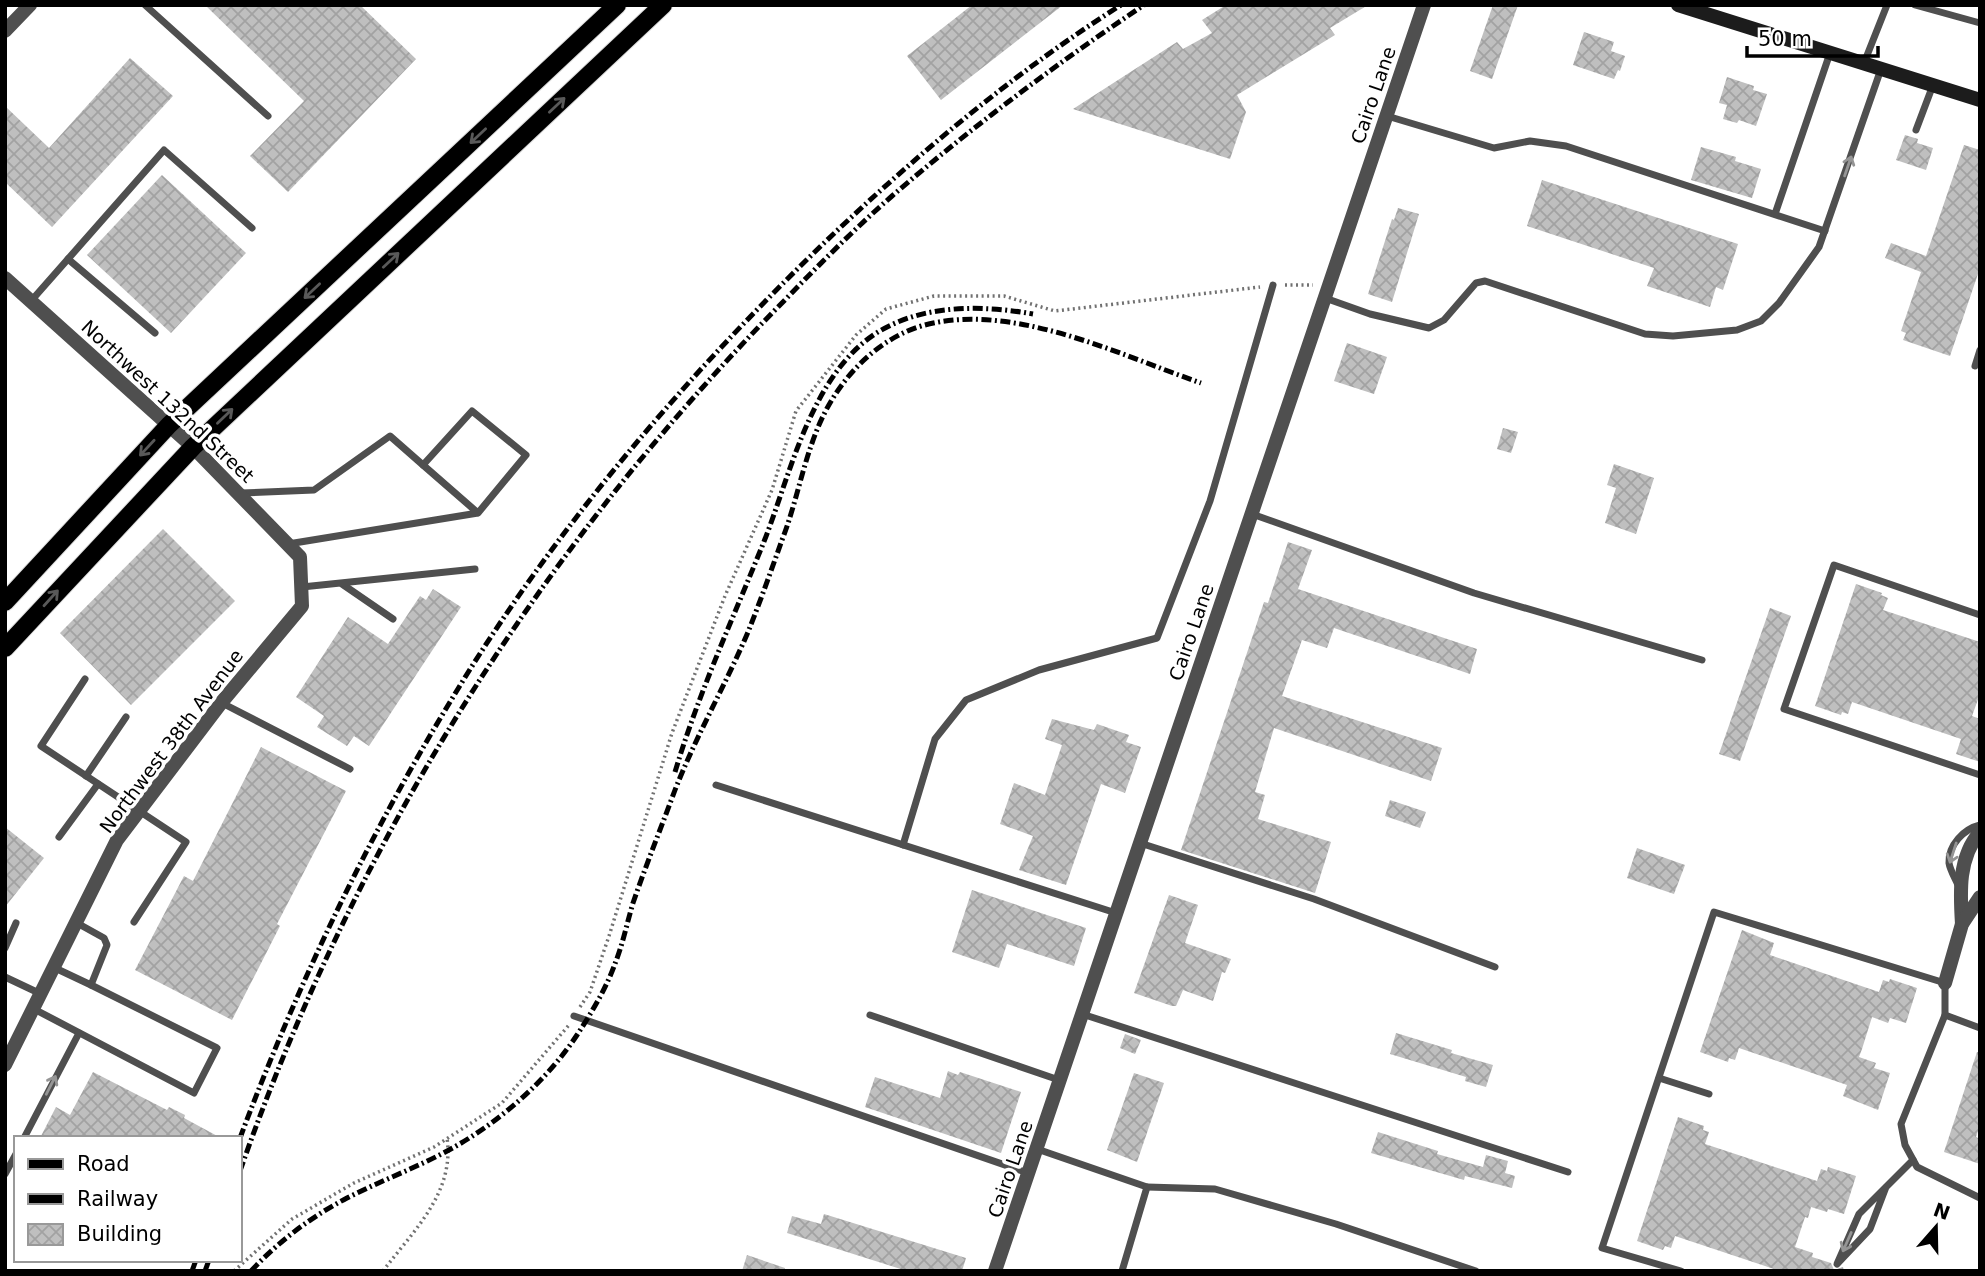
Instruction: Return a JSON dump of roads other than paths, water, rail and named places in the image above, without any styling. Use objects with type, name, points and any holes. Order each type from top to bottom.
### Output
[{"type":"main road","points":[[5,603],[169,425],[617,5]]},
{"type":"main road","points":[[5,648],[192,447],[663,5]]},
{"type":"main road","points":[[1678,5],[1980,100]]},
{"type":"street","name":"Cairo Lane","points":[[995,1271],[1424,5]]},
{"type":"street","points":[[5,31],[22,8]]},
{"type":"street","name":"Northwest 132nd Street","points":[[5,278],[169,425],[300,557]]},
{"type":"street","name":"Northwest 38th Avenue","points":[[7,1059],[42,994],[117,840],[221,703],[302,606],[300,557]]},
{"type":"street","points":[[1962,924],[1961,892],[1968,849],[1980,832]]},
{"type":"street","points":[[1945,983],[1962,924],[1980,897]]},
{"type":"lane","points":[[145,5],[268,116]]},
{"type":"lane","points":[[1864,64],[1887,5]]},
{"type":"lane","points":[[1915,5],[1980,23]]},
{"type":"lane","points":[[1775,214],[1830,53]]},
{"type":"lane","points":[[1327,293],[1370,314],[1429,328],[1444,320],[1476,283],[1485,281],[1645,334],[1673,336],[1737,330],[1761,321],[1779,303],[1814,256],[1881,69]]},
{"type":"lane","points":[[1916,131],[1933,85]]},
{"type":"lane","points":[[1386,116],[1494,148],[1530,141],[1566,146],[1825,231]]},
{"type":"lane","points":[[31,301],[164,150],[252,228]]},
{"type":"lane","points":[[68,259],[155,333]]},
{"type":"lane","points":[[903,845],[934,739],[966,700],[1039,670],[1157,638],[1210,502],[1273,285]]},
{"type":"lane","points":[[1975,366],[1980,350]]},
{"type":"lane","points":[[288,544],[478,513],[526,455],[472,411],[423,465]]},
{"type":"lane","points":[[238,494],[314,490],[390,436],[478,513]]},
{"type":"lane","points":[[1252,514],[1474,593],[1702,660]]},
{"type":"lane","points":[[1980,615],[1834,565],[1784,709],[1980,775]]},
{"type":"lane","points":[[301,587],[474,569]]},
{"type":"lane","points":[[342,583],[393,619]]},
{"type":"lane","points":[[85,679],[41,746],[186,842],[134,922]]},
{"type":"lane","points":[[221,703],[349,769]]},
{"type":"lane","points":[[86,776],[126,717]]},
{"type":"lane","points":[[58,837],[98,784]]},
{"type":"lane","points":[[716,785],[1116,914]]},
{"type":"lane","points":[[1961,892],[1949,865],[1950,854],[1959,836],[1971,827],[1980,825]]},
{"type":"lane","points":[[1140,843],[1314,899],[1495,967]]},
{"type":"lane","points":[[1681,1271],[1602,1248],[1714,912],[1945,983],[1945,1015],[1901,1124],[1906,1145],[1917,1167],[1980,1198]]},
{"type":"lane","points":[[5,948],[16,923]]},
{"type":"lane","points":[[76,923],[104,938],[107,945],[91,985]]},
{"type":"lane","points":[[34,1009],[194,1093],[217,1048],[55,968]]},
{"type":"lane","points":[[5,977],[42,994]]},
{"type":"lane","points":[[1082,1014],[1568,1172]]},
{"type":"lane","points":[[870,1015],[1060,1081]]},
{"type":"lane","points":[[1945,1015],[1980,1028]]},
{"type":"lane","points":[[575,1016],[1028,1174]]},
{"type":"lane","points":[[25,1136],[79,1033]]},
{"type":"lane","points":[[1659,1078],[1709,1094]]},
{"type":"lane","points":[[1037,1149],[1147,1187],[1215,1189],[1336,1224],[1476,1271]]},
{"type":"lane","points":[[5,1174],[14,1158]]},
{"type":"lane","points":[[1835,1267],[1859,1214],[1913,1160]]},
{"type":"lane","points":[[1122,1271],[1147,1187]]},
{"type":"lane","points":[[1835,1267],[1870,1229],[1885,1187]]},
{"type":"railway","points":[[241,1136],[309,970],[390,807],[489,639],[575,519],[670,404],[771,295],[824,243],[930,147],[1004,87],[1121,5]]},
{"type":"railway","points":[[242,1166],[286,1051],[338,934],[397,820],[461,709],[532,602],[609,499],[691,401],[778,307],[877,209],[1015,97],[1144,5]]},
{"type":"railway","points":[[675,772],[704,687],[772,521],[804,430],[835,374],[854,351],[878,332],[914,316],[974,308],[1033,314]]},
{"type":"railway","points":[[251,1271],[296,1230],[321,1213],[347,1198],[436,1157],[503,1114],[551,1069],[577,1035],[612,971],[633,903],[675,790],[748,632],[788,522],[816,432],[833,398],[869,355],[892,339],[918,327],[952,320],[988,320],[1061,334],[1201,383]]},
{"type":"railway","points":[[192,1271],[195,1262]]},
{"type":"railway","points":[[205,1271],[208,1262]]}]
